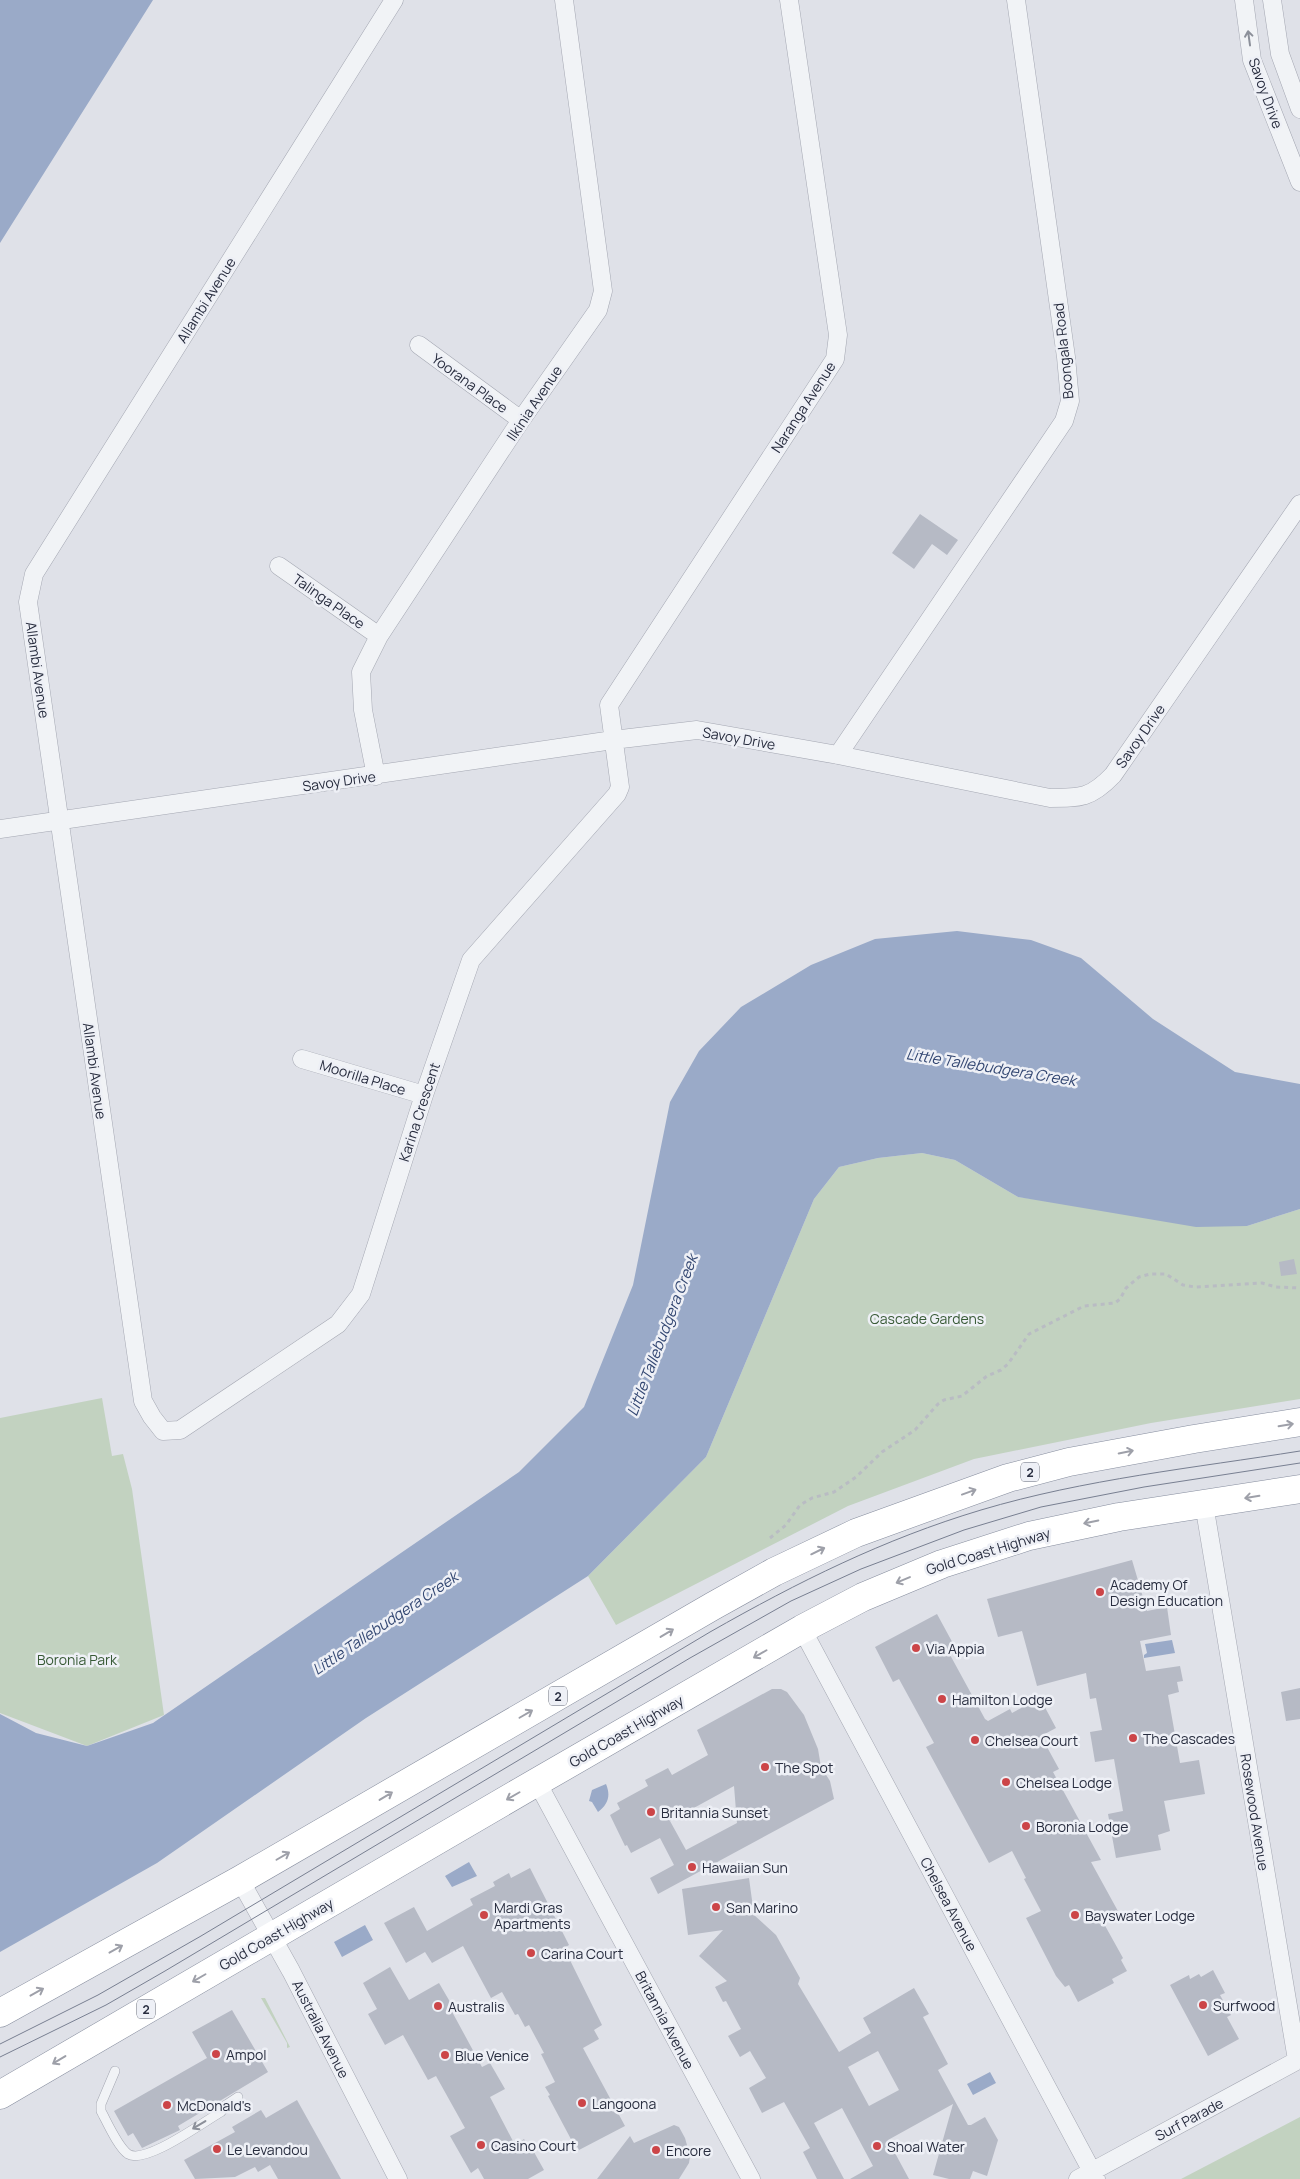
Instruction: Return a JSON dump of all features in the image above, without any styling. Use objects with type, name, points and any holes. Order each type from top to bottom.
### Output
[{"type":"highway","name":"2","points":[[0,2013],[240,1880],[712,1606],[774,1572],[856,1533],[1008,1478],[1069,1462],[1194,1438],[1300,1422]]},
{"type":"highway","name":"Gold Coast Highway","points":[[0,2095],[802,1629],[900,1581],[982,1550],[1068,1527],[1125,1516],[1300,1489]]},
{"type":"street","name":"Allambi Avenue","points":[[162,1431],[143,1400],[28,602],[34,574],[394,0]]},
{"type":"street","name":"Ilkinia Avenue","points":[[376,776],[363,710],[361,672],[378,636],[521,420],[598,310],[603,291],[564,0]]},
{"type":"street","name":"Naranga Avenue","points":[[613,740],[609,706],[835,359],[838,335],[789,0]]},
{"type":"street","name":"Boongala Road","points":[[838,755],[1064,421],[1070,401],[1066,357],[1016,0]]},
{"type":"street","name":"Savoy Drive","points":[[1244,0],[1252,60],[1300,182]]},
{"type":"street","name":"Savoy Drive","points":[[1272,0],[1280,54],[1300,109]]},
{"type":"street","name":"Yoorana Place","points":[[419,345],[521,420]]},
{"type":"street","name":"Savoy Drive","points":[[0,829],[376,776],[613,740],[697,730],[838,755],[1050,798],[1081,798],[1099,790],[1113,775],[1300,504]]},
{"type":"street","name":"Talinga Place","points":[[279,566],[378,636]]},
{"type":"street","name":"Karina Crescent","points":[[162,1431],[180,1430],[338,1324],[361,1294],[424,1095],[471,960],[617,794],[620,787],[613,740]]},
{"type":"street","name":"Moorilla Place","points":[[302,1059],[424,1095]]},
{"type":"street","name":"Rosewood Avenue","points":[[1204,1504],[1298,2060]]},
{"type":"street","name":"Chelsea Avenue","points":[[802,1629],[1089,2176]]},
{"type":"street","name":"Britannia Avenue","points":[[537,1782],[751,2179]]},
{"type":"street","name":"Australia Avenue","points":[[240,1880],[272,1937],[398,2179]]},
{"type":"street","name":"Surf Parade","points":[[1089,2176],[1298,2060]]},
{"type":"lane","points":[[115,2071],[100,2104],[101,2111],[126,2153],[135,2157],[145,2156],[157,2150],[221,2112],[226,2105],[238,2097]]},
{"type":"path","points":[[770,1538],[786,1525],[800,1505],[812,1498],[834,1492],[856,1477],[882,1452],[915,1430],[938,1404],[944,1400],[962,1396],[986,1376],[1001,1370],[1008,1364],[1028,1334],[1084,1306],[1115,1303],[1120,1299],[1126,1288],[1139,1277],[1150,1274],[1166,1274],[1183,1284],[1195,1287],[1262,1283],[1276,1287],[1300,1288]]},
{"type":"green space","name":"Cascade Gardens","points":[[922,1153],[955,1160],[1018,1197],[1247,1226],[1300,1209],[1300,1399],[1151,1423],[974,1459],[848,1506],[616,1625],[588,1576],[706,1457],[814,1199],[839,1167],[878,1158]]},
{"type":"green space","name":"Boronia Park","points":[[102,1398],[112,1456],[123,1454],[132,1489],[164,1715],[87,1746],[0,1713],[0,1418]]},
{"type":"green space","points":[[261,1998],[265,1998],[290,2047],[287,2048],[287,2043]]},
{"type":"green space","points":[[1300,2117],[1300,2179],[1181,2179]]},
{"type":"water","points":[[0,0],[153,0],[0,243]]},
{"type":"water","name":"Little Tallebudgera Creek","points":[[957,931],[1031,940],[1081,958],[1153,1019],[1235,1072],[1300,1084],[1300,1209],[1247,1226],[1196,1227],[1018,1197],[955,1160],[922,1153],[878,1158],[839,1167],[814,1199],[706,1457],[588,1576],[366,1718],[157,1863],[0,1952],[0,1714],[36,1733],[87,1746],[153,1723],[519,1472],[584,1407],[633,1285],[670,1102],[699,1051],[741,1007],[811,965],[875,939]]},
{"type":"water","points":[[1172,1640],[1175,1653],[1144,1658],[1144,1655],[1147,1653],[1145,1644]]},
{"type":"water","points":[[606,1784],[608,1800],[598,1812],[592,1802],[589,1801],[592,1790]]},
{"type":"water","points":[[469,1862],[477,1876],[452,1887],[445,1876]]},
{"type":"water","points":[[365,1925],[373,1940],[342,1957],[334,1942]]},
{"type":"water","points":[[990,2072],[996,2083],[973,2095],[967,2084]]},
{"type":"building","points":[[920,514],[958,540],[947,555],[932,544],[914,569],[892,553]]},
{"type":"building","points":[[1294,1259],[1297,1274],[1281,1276],[1279,1262]]},
{"type":"building","points":[[1132,1560],[1147,1611],[1167,1607],[1171,1635],[1140,1641],[1146,1671],[1180,1666],[1183,1681],[1177,1682],[1179,1692],[1168,1695],[1180,1763],[1199,1760],[1205,1794],[1164,1801],[1170,1831],[1158,1835],[1161,1850],[1116,1858],[1108,1814],[1123,1811],[1114,1759],[1095,1762],[1090,1732],[1102,1730],[1096,1698],[1090,1699],[1086,1673],[1037,1686],[1022,1631],[998,1637],[987,1599]]},
{"type":"building","points":[[937,1614],[956,1649],[949,1653],[985,1719],[988,1721],[1010,1709],[1012,1713],[1040,1698],[1056,1728],[1041,1736],[1059,1769],[1053,1772],[1101,1860],[1091,1862],[1119,1913],[1103,1922],[1123,1958],[1121,1960],[1127,1971],[1112,1979],[1114,1983],[1078,2002],[1069,1985],[1065,1987],[1056,1976],[1026,1918],[1041,1911],[1012,1851],[989,1863],[926,1747],[934,1743],[899,1679],[893,1682],[875,1647]]},
{"type":"building","points":[[1300,1688],[1300,1719],[1286,1721],[1281,1692]]},
{"type":"building","points":[[772,1689],[781,1689],[787,1692],[804,1715],[818,1749],[821,1767],[830,1781],[834,1799],[658,1894],[650,1878],[674,1865],[660,1838],[631,1853],[627,1845],[625,1846],[610,1815],[620,1809],[617,1803],[648,1786],[645,1780],[668,1768],[672,1775],[708,1755],[697,1730]],"holes":[[[734,1786],[737,1823],[686,1850],[670,1821]]]},
{"type":"building","points":[[530,1868],[569,1945],[564,1948],[602,2025],[594,2030],[599,2039],[583,2048],[625,2126],[579,2150],[575,2142],[573,2143],[548,2096],[550,2095],[545,2087],[555,2082],[541,2054],[544,2053],[529,2025],[525,2027],[518,2014],[515,2015],[502,1992],[491,1998],[463,1946],[432,1963],[425,1952],[406,1963],[384,1923],[414,1907],[427,1931],[473,1905],[470,1899],[495,1886],[493,1882],[509,1873],[511,1878]]},
{"type":"building","points":[[749,1878],[754,1915],[776,1935],[800,1978],[798,1984],[839,2052],[871,2033],[863,2018],[914,1988],[929,2014],[923,2017],[948,2064],[938,2070],[968,2125],[985,2117],[998,2140],[987,2176],[973,2171],[970,2179],[949,2179],[933,2175],[953,2104],[888,2140],[909,2179],[850,2179],[873,2166],[842,2108],[814,2123],[844,2179],[817,2179],[803,2152],[810,2148],[784,2102],[762,2113],[749,2088],[766,2078],[750,2051],[740,2057],[728,2036],[741,2029],[726,2001],[723,2002],[715,1987],[727,1981],[699,1956],[723,1930],[688,1935],[682,1889]],"holes":[[[878,2051],[899,2090],[869,2106],[848,2067]]]},
{"type":"building","points":[[390,1967],[409,2000],[439,1983],[453,2007],[450,2008],[482,2067],[490,2063],[505,2089],[490,2097],[515,2145],[524,2139],[528,2146],[530,2145],[544,2170],[528,2179],[484,2179],[478,2168],[471,2173],[450,2136],[465,2128],[436,2076],[428,2080],[403,2035],[385,2045],[368,2014],[377,2009],[363,1983]]},
{"type":"building","name":"Surfwood","points":[[1213,1970],[1225,1993],[1220,1995],[1231,2015],[1227,2017],[1239,2039],[1208,2056],[1170,1985],[1189,1975],[1190,1979],[1199,1974],[1201,1977]]},
{"type":"building","points":[[232,2010],[268,2072],[178,2126],[180,2130],[142,2148],[133,2133],[128,2136],[114,2111],[207,2058],[192,2032]]},
{"type":"building","points":[[297,2100],[341,2179],[278,2179],[270,2165],[258,2172],[255,2167],[235,2177],[195,2179],[184,2160],[235,2132],[232,2127],[261,2110],[266,2118]]},
{"type":"building","name":"Encore","points":[[674,2125],[679,2127],[685,2138],[690,2156],[689,2163],[679,2179],[597,2179],[630,2136],[634,2143]]},
{"type":"tram line","points":[[0,2044],[98,1995],[201,1936],[710,1632],[842,1563],[910,1534],[1020,1499],[1140,1475],[1300,1451]]},
{"type":"tram line","points":[[0,2057],[106,2005],[690,1658],[791,1601],[861,1569],[964,1530],[1041,1507],[1144,1487],[1300,1463]]},
{"type":"place","name":"Academy Of Design Education","points":[[1100,1592]]},
{"type":"place","name":"Via Appia","points":[[916,1648]]},
{"type":"place","name":"Hamilton Lodge","points":[[942,1699]]},
{"type":"place","name":"The Cascades","points":[[1133,1738]]},
{"type":"place","name":"Chelsea Court","points":[[975,1740]]},
{"type":"place","name":"The Spot","points":[[765,1767]]},
{"type":"place","name":"Chelsea Lodge","points":[[1006,1782]]},
{"type":"place","name":"Britannia Sunset","points":[[651,1812]]},
{"type":"place","name":"Boronia Lodge","points":[[1026,1826]]},
{"type":"place","name":"Hawaiian Sun","points":[[692,1867]]},
{"type":"place","name":"San Marino","points":[[716,1907]]},
{"type":"place","name":"Mardi Gras Apartments","points":[[484,1915]]},
{"type":"place","name":"Bayswater Lodge","points":[[1075,1915]]},
{"type":"place","name":"Carina Court","points":[[531,1953]]},
{"type":"place","name":"Surfwood","points":[[1203,2005]]},
{"type":"place","name":"Australis","points":[[438,2006]]},
{"type":"place","name":"Ampol","points":[[216,2054]]},
{"type":"place","name":"Blue Venice","points":[[445,2055]]},
{"type":"place","name":"Langoona","points":[[582,2103]]},
{"type":"place","name":"McDonald's","points":[[167,2105]]},
{"type":"place","name":"Casino Court","points":[[481,2145]]},
{"type":"place","name":"Shoal Water","points":[[877,2146]]},
{"type":"place","name":"Le Levandou","points":[[217,2149]]},
{"type":"place","name":"Encore","points":[[656,2150]]}]
